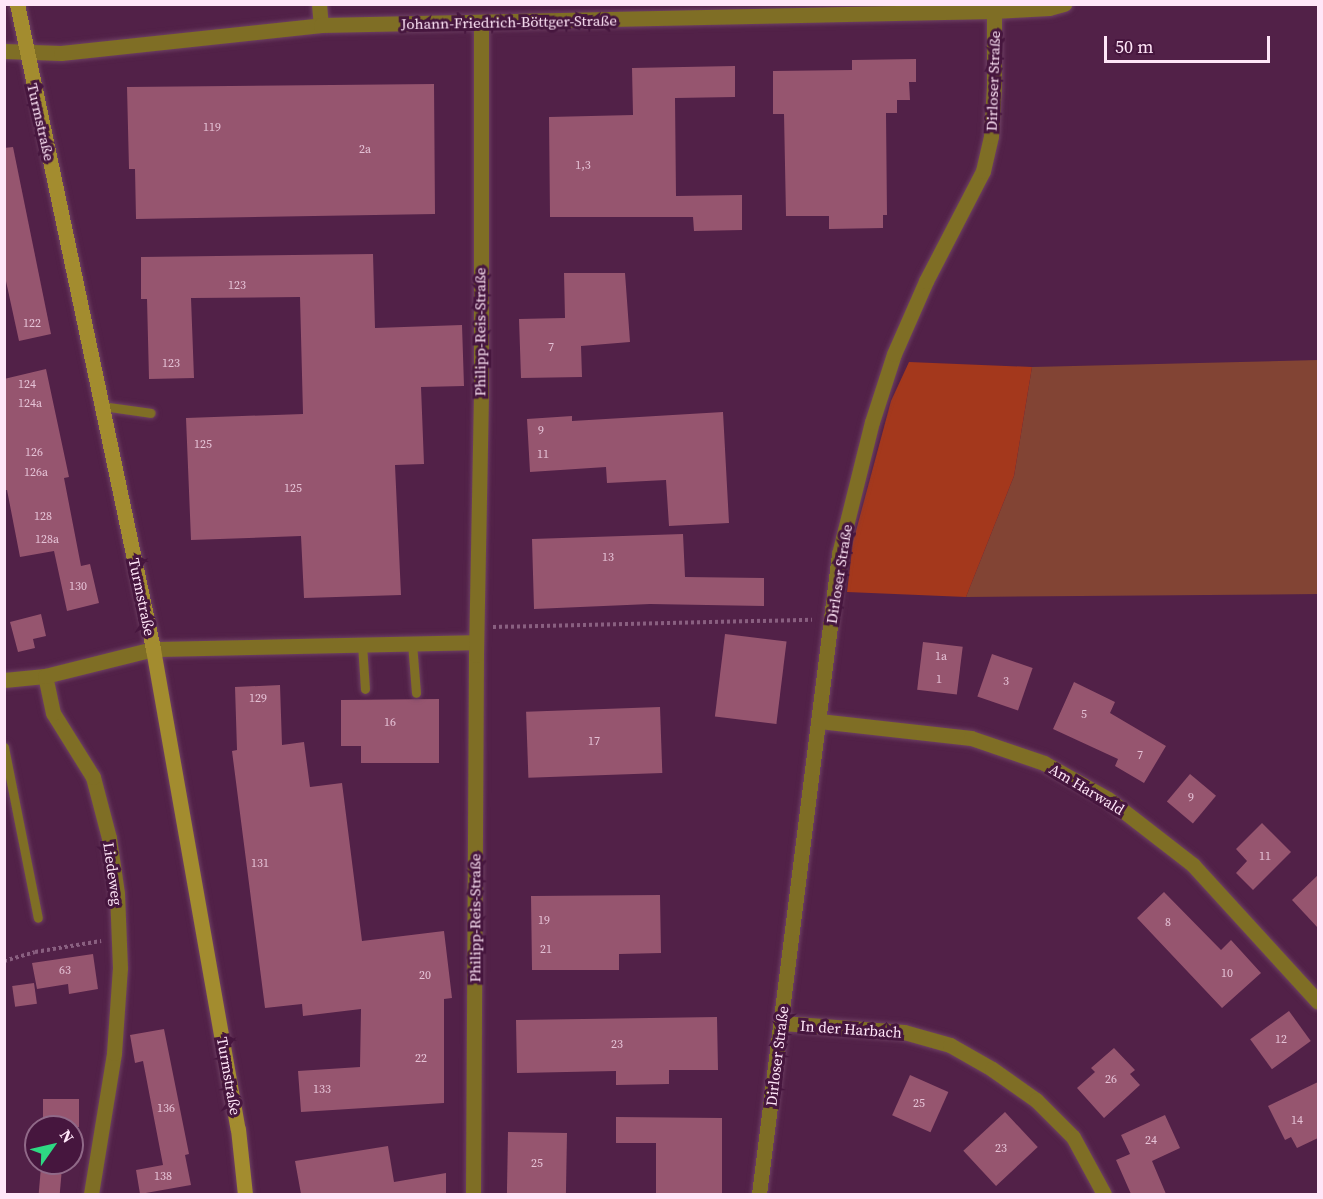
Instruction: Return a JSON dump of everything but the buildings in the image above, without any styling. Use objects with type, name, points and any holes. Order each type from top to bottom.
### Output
[{"type":"main road","name":"Turmstraße","points":[[17,4],[25,51],[153,649],[238,1129],[245,1194]]},
{"type":"street","points":[[319,4],[321,25]]},
{"type":"street","name":"Dirloser Straße","points":[[759,1194],[839,554],[882,388],[909,317],[983,171],[991,136],[994,8],[1049,8],[1064,4]]},
{"type":"street","name":"Johann-Friedrich-Böttger-Straße","points":[[4,51],[61,53],[321,25],[481,23],[994,8]]},
{"type":"street","name":"Philipp-Reis-Straße","points":[[473,1194],[481,391],[481,23]]},
{"type":"street","points":[[4,680],[45,676],[153,649],[412,643],[477,635]]},
{"type":"street","name":"Liedeweg","points":[[45,676],[53,713],[93,777],[109,838],[120,938],[114,1053],[91,1194]]},
{"type":"street","name":"Am Harwald","points":[[819,721],[971,738],[1053,768],[1108,799],[1193,865],[1317,995]]},
{"type":"street","name":"In der Harbach","points":[[782,1023],[904,1032],[950,1046],[992,1069],[1036,1100],[1073,1137],[1104,1194]]},
{"type":"lane","points":[[102,406],[151,412]]},
{"type":"lane","points":[[412,643],[416,693]]},
{"type":"lane","points":[[362,644],[365,689]]},
{"type":"lane","points":[[4,747],[38,918]]},
{"type":"path","points":[[477,635],[813,620],[830,624]]},
{"type":"path","points":[[4,961],[34,952],[120,938]]},
{"type":"shaded area","points":[[1318,360],[1318,594],[966,597],[1014,476],[1032,367]]},
{"type":"shaded area","points":[[909,362],[1032,367],[1014,476],[966,597],[847,592],[853,542],[891,401]]}]
